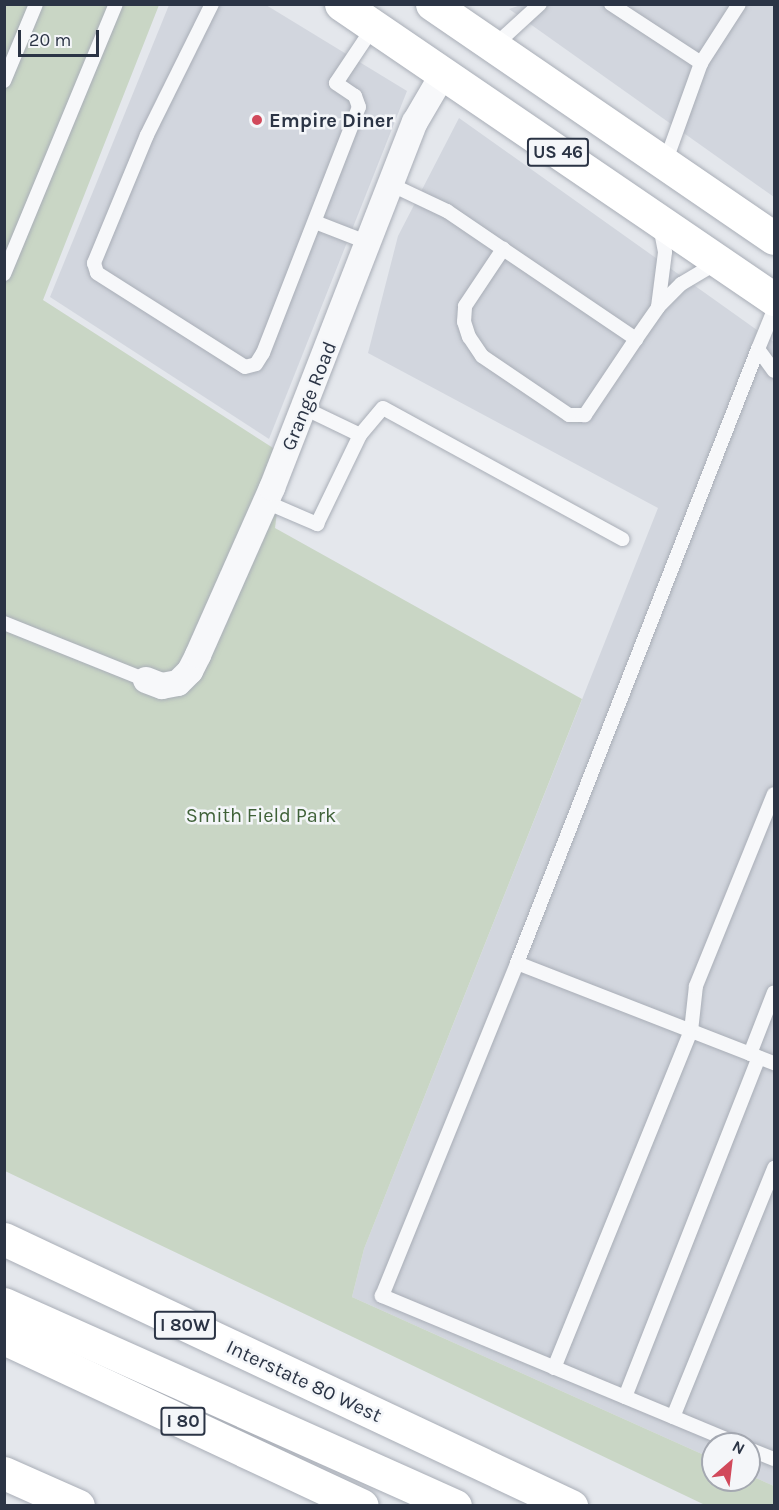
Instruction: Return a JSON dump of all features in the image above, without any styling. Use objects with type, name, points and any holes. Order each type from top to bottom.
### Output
[{"type":"highway","name":"US 46","points":[[341,4],[774,299]]},
{"type":"highway","name":"US 46","points":[[432,4],[774,238]]},
{"type":"highway","name":"Interstate 80 West","points":[[4,1239],[571,1506]]},
{"type":"highway","points":[[4,1304],[455,1506]]},
{"type":"highway","name":"I 80","points":[[4,1338],[362,1506]]},
{"type":"highway","points":[[4,1473],[78,1506]]},
{"type":"street","name":"Grange Road","points":[[146,680],[162,686],[178,683],[190,670],[266,502],[416,122],[443,74]]},
{"type":"lane","points":[[4,81],[36,4]]},
{"type":"lane","points":[[4,274],[9,247],[116,4]]},
{"type":"lane","points":[[212,4],[147,135],[94,263],[97,273],[245,367],[256,364],[263,353],[359,107],[355,96],[336,84],[374,26]]},
{"type":"lane","points":[[494,46],[540,4]]},
{"type":"lane","points":[[611,4],[700,63]]},
{"type":"lane","points":[[665,163],[700,63],[739,4]]},
{"type":"lane","points":[[392,185],[447,211],[636,339]]},
{"type":"lane","points":[[658,306],[665,252],[659,221]]},
{"type":"lane","points":[[315,222],[369,243]]},
{"type":"lane","points":[[503,249],[465,306],[464,322],[469,337],[482,356],[569,414],[585,415],[658,306],[681,284],[718,262]]},
{"type":"lane","points":[[709,1432],[382,1296],[517,963],[774,310]]},
{"type":"lane","points":[[758,349],[774,371]]},
{"type":"lane","points":[[304,408],[360,435]]},
{"type":"lane","points":[[266,502],[317,524],[360,435],[383,408],[622,539]]},
{"type":"lane","points":[[4,623],[146,680]]},
{"type":"lane","points":[[554,1368],[691,1031],[696,986],[774,794]]},
{"type":"lane","points":[[517,963],[774,1063]]},
{"type":"lane","points":[[625,1397],[755,1055],[774,992]]},
{"type":"lane","points":[[673,1417],[774,1168]]},
{"type":"shaded area","points":[[524,4],[774,5],[774,197],[509,9]]},
{"type":"shaded area","points":[[169,5],[266,5],[407,91],[269,439],[50,297]]},
{"type":"shaded area","points":[[459,118],[774,342],[774,1486],[761,1480],[761,1432],[701,1432],[701,1454],[352,1297],[364,1249],[658,508],[368,353],[398,236]]},
{"type":"green space","name":"Smith Field Park","points":[[4,5],[159,5],[43,300],[284,455],[275,528],[582,699],[364,1249],[352,1297],[701,1454],[701,1492],[761,1492],[761,1480],[774,1486],[774,1505],[705,1505],[5,1171]]},
{"type":"place","name":"Empire Diner","points":[[257,120]]}]
